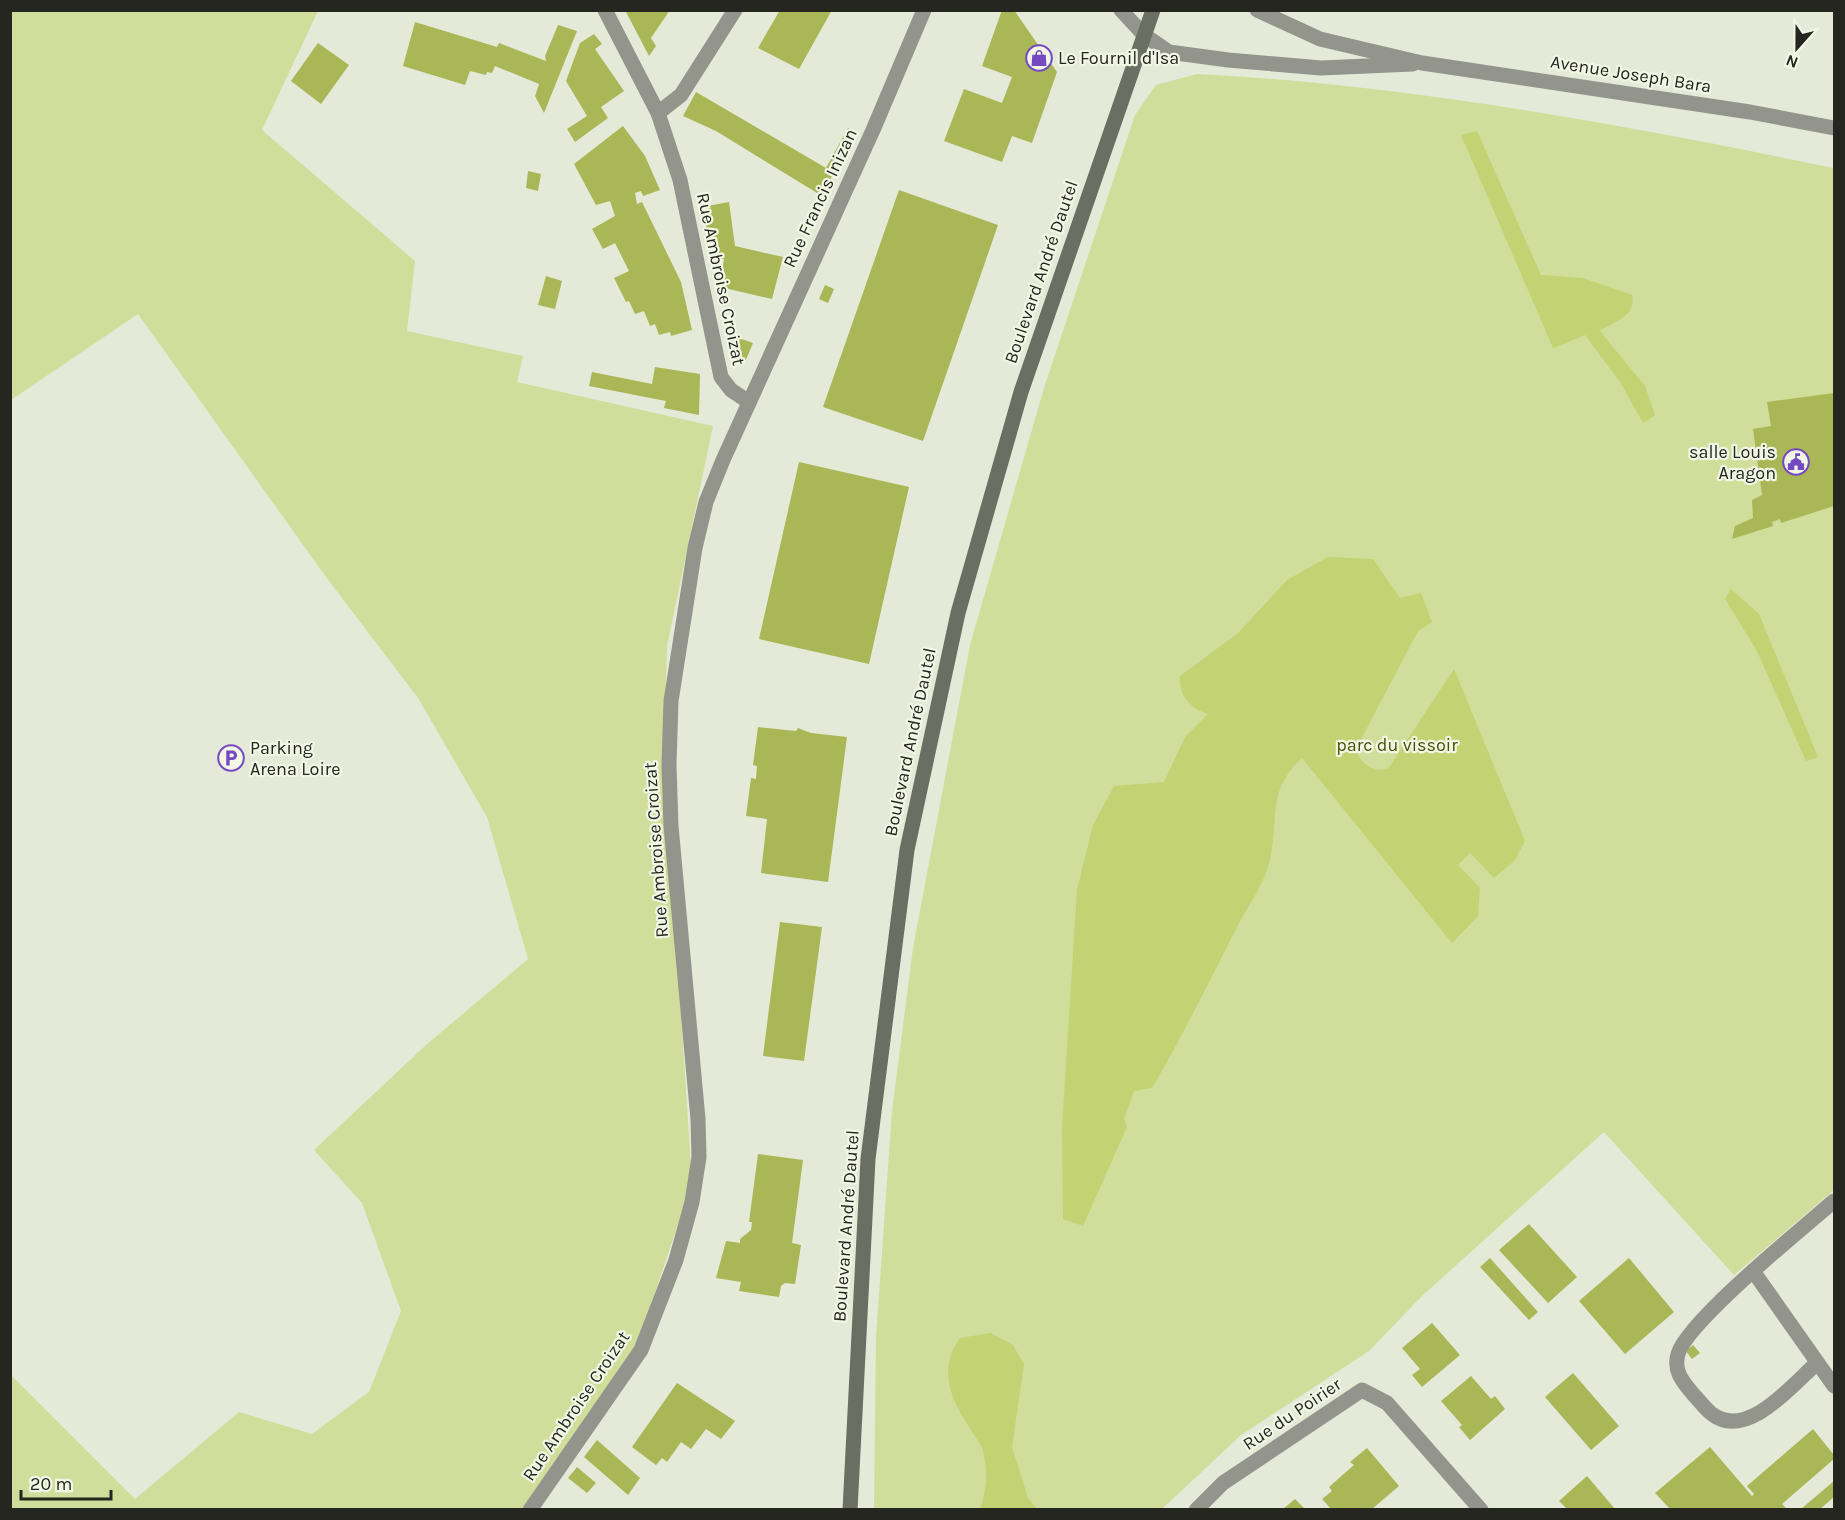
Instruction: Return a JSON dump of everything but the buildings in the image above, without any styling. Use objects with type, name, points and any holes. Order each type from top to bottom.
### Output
[{"type":"main road","name":"Boulevard André Dautel","points":[[850,1509],[868,1160],[907,849],[958,613],[1021,392],[1153,10]]},
{"type":"street","name":"Rue Ambroise Croizat","points":[[530,1509],[641,1350],[676,1260],[692,1203],[699,1157],[698,1119],[671,826],[671,701],[682,623],[706,502],[749,402],[730,390],[721,377],[680,180],[658,113],[605,10]]},
{"type":"street","points":[[658,113],[681,94],[735,10]]},
{"type":"street","name":"Rue Francis Inizan","points":[[749,402],[873,130],[924,10]]},
{"type":"street","points":[[1121,10],[1144,35]]},
{"type":"street","name":"Avenue Joseph Bara","points":[[1257,10],[1320,39],[1422,63],[1750,112],[1834,128]]},
{"type":"street","name":"Avenue Joseph Bara","points":[[1144,35],[1170,52],[1228,60],[1321,68],[1398,67],[1422,63]]},
{"type":"street","points":[[1817,1363],[1754,1418],[1739,1422],[1713,1415],[1682,1382],[1677,1368],[1678,1353],[1688,1336],[1753,1271],[1834,1201]]},
{"type":"street","points":[[1753,1271],[1834,1386]]},
{"type":"street","name":"Rue du Poirier","points":[[1196,1509],[1223,1483],[1362,1390],[1387,1403],[1481,1509]]},
{"type":"green space","points":[[11,11],[318,11],[262,130],[415,261],[407,331],[523,356],[517,382],[713,426],[667,646],[664,754],[692,1182],[639,1341],[618,1383],[522,1509],[11,1509],[10,1374],[135,1499],[239,1412],[312,1434],[369,1392],[401,1311],[362,1203],[314,1150],[426,1045],[528,959],[487,817],[418,698],[326,577],[138,314],[11,400]]},
{"type":"green space","name":"parc du vissoir","points":[[1197,74],[1277,79],[1437,97],[1597,122],[1834,168],[1834,1190],[1734,1275],[1604,1132],[1422,1296],[1369,1351],[1241,1435],[1162,1509],[874,1510],[876,1337],[892,1111],[913,948],[970,645],[1044,388],[1135,115],[1156,85]]},
{"type":"shaded area","points":[[1477,131],[1541,275],[1583,278],[1632,295],[1633,302],[1628,313],[1600,331],[1645,386],[1655,415],[1643,423],[1620,382],[1585,335],[1553,348],[1461,135]]},
{"type":"shaded area","points":[[1328,557],[1373,559],[1400,598],[1421,593],[1432,622],[1418,631],[1358,745],[1356,751],[1358,756],[1365,764],[1373,768],[1388,769],[1454,669],[1525,841],[1515,860],[1494,878],[1470,853],[1458,865],[1480,888],[1478,916],[1452,943],[1302,758],[1290,771],[1278,795],[1272,848],[1267,871],[1260,887],[1152,1088],[1134,1091],[1124,1119],[1127,1127],[1083,1226],[1063,1219],[1062,1128],[1077,890],[1093,825],[1114,786],[1164,782],[1185,737],[1208,714],[1196,709],[1183,695],[1180,676],[1238,633],[1287,580]]},
{"type":"shaded area","points":[[1731,589],[1759,614],[1818,757],[1806,761],[1756,649],[1725,599]]},
{"type":"shaded area","points":[[991,1333],[1013,1345],[1024,1364],[1012,1447],[1028,1498],[1037,1509],[980,1509],[986,1481],[983,1451],[956,1405],[948,1372],[949,1361],[960,1338]]},
{"type":"place","name":"Le Fournil d'Isa","points":[[1039,58]]},
{"type":"place","name":"salle Louis Aragon","points":[[1796,462]]},
{"type":"place","name":"Parking Arena Loire","points":[[231,758]]}]
